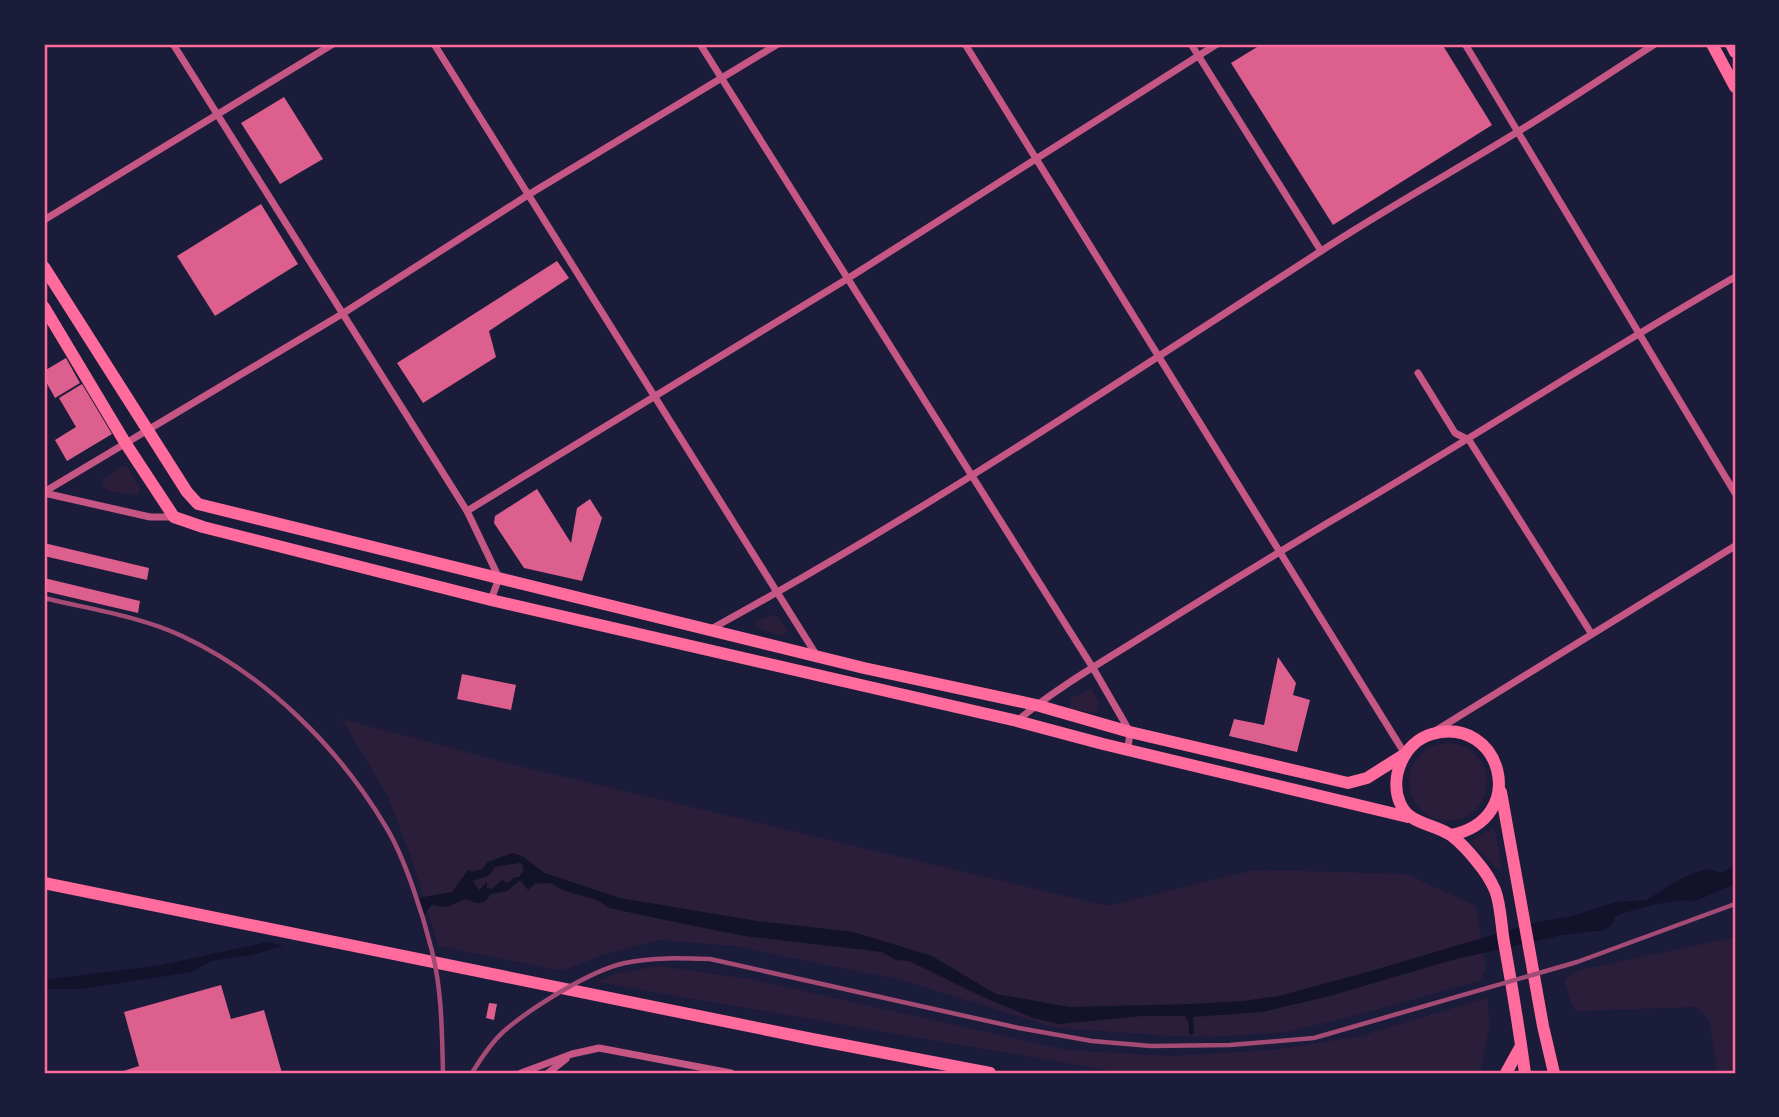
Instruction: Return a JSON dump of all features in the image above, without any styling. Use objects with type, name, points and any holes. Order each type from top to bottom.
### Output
[{"type":"main road","points":[[1712,44],[1735,87]]},
{"type":"main road","points":[[1731,44],[1735,52]]},
{"type":"main road","points":[[44,267],[187,492],[198,504],[864,668],[1036,705],[1130,732],[1349,783],[1367,778],[1430,734],[1448,732],[1465,735],[1480,743],[1492,757],[1499,773],[1543,1026],[1554,1073]]},
{"type":"main road","points":[[44,307],[126,444],[174,517],[203,527],[491,600],[1017,721],[1408,817],[1451,835],[1477,862],[1495,890],[1520,1029],[1525,1073]]},
{"type":"main road","points":[[859,685],[864,668]]},
{"type":"main road","points":[[1405,754],[1398,769],[1396,786],[1399,802],[1408,817]]},
{"type":"main road","points":[[1451,835],[1465,833],[1478,826],[1488,816],[1501,790]]},
{"type":"main road","points":[[44,883],[990,1073]]},
{"type":"main road","points":[[1506,1073],[1521,1046]]},
{"type":"street","points":[[173,44],[467,511],[499,578],[491,600]]},
{"type":"street","points":[[44,220],[332,44]]},
{"type":"street","points":[[434,44],[817,656]]},
{"type":"street","points":[[699,44],[1093,668],[1130,732],[1128,748]]},
{"type":"street","points":[[44,493],[342,314],[528,195],[778,44]]},
{"type":"street","points":[[965,44],[1405,754]]},
{"type":"street","points":[[1191,44],[1321,251]]},
{"type":"street","points":[[467,511],[847,279],[1217,44]]},
{"type":"street","points":[[1465,44],[1735,493]]},
{"type":"street","points":[[711,629],[779,592],[971,476],[1161,357],[1321,251],[1517,133],[1655,44]]},
{"type":"street","points":[[1017,721],[1036,705],[1093,668],[1279,552],[1469,440],[1638,333],[1735,277]]},
{"type":"street","points":[[1418,373],[1455,433],[1469,440],[1591,634]]},
{"type":"street","points":[[44,493],[150,517],[174,517]]},
{"type":"street","points":[[1430,734],[1735,546]]},
{"type":"street","points":[[522,1073],[572,1054],[599,1048],[731,1073]]},
{"type":"street","points":[[548,1073],[572,1054]]},
{"type":"shaded area","points":[[121,467],[128,467],[140,489],[138,495],[108,491],[103,486],[103,479]]},
{"type":"shaded area","points":[[775,614],[788,630],[781,636],[755,627],[756,622]]},
{"type":"shaded area","points":[[1091,689],[1099,702],[1097,713],[1069,709],[1071,698]]},
{"type":"shaded area","points":[[342,719],[523,767],[1107,906],[1250,871],[1406,874],[1476,906],[1486,969],[1480,981],[1349,1017],[1287,1032],[1211,1037],[1056,1028],[901,980],[734,946],[660,940],[602,955],[562,971],[438,946],[412,860],[388,797]]},
{"type":"shaded area","points":[[1440,743],[1456,743],[1470,749],[1481,760],[1487,774],[1487,790],[1481,804],[1470,815],[1456,821],[1440,821],[1426,815],[1415,804],[1409,790],[1409,774],[1415,760],[1426,749]]},
{"type":"shaded area","points":[[1494,827],[1502,868],[1498,870],[1470,842]]},
{"type":"shaded area","points":[[512,853],[522,856],[545,873],[620,898],[757,921],[853,932],[932,956],[996,994],[1070,1007],[1192,1004],[1279,996],[1533,923],[1572,916],[1616,902],[1647,900],[1678,880],[1697,872],[1710,869],[1721,873],[1735,865],[1735,884],[1693,902],[1685,900],[1656,904],[1623,913],[1615,917],[1612,925],[1605,930],[1562,935],[1452,960],[1330,996],[1262,1012],[1193,1017],[1194,1034],[1189,1035],[1189,1024],[1185,1016],[1142,1016],[1059,1024],[1033,1018],[909,961],[896,960],[882,952],[745,936],[694,926],[609,908],[597,900],[565,891],[550,883],[535,884],[528,890],[520,880],[507,891],[490,894],[483,902],[466,899],[447,907],[432,905],[422,917],[418,898],[452,892],[468,870],[472,872],[482,869],[488,862]],"holes":[[[522,864],[524,870],[519,877],[508,883],[502,880],[492,889],[487,888],[487,882],[479,890],[473,881],[490,875],[495,867]]]},
{"type":"shaded area","points":[[1735,937],[1735,1073],[1717,1073],[1710,1021],[1697,1007],[1578,1011],[1572,1005],[1564,980],[1580,970]]},
{"type":"shaded area","points":[[268,942],[283,946],[251,955],[211,961],[192,972],[80,989],[44,989],[44,980],[162,965]]},
{"type":"shaded area","points":[[659,966],[750,979],[1067,1050],[1170,1056],[1272,1050],[1361,1036],[1487,998],[1490,1023],[1480,1073],[1123,1073],[596,982],[619,973]]},
{"type":"building","points":[[1262,44],[1442,44],[1492,125],[1333,225],[1231,63]]},
{"type":"building","points":[[284,97],[323,159],[280,184],[241,123]]},
{"type":"building","points":[[261,204],[298,264],[215,316],[177,256]]},
{"type":"building","points":[[557,261],[569,278],[489,331],[496,357],[423,403],[397,363]]},
{"type":"building","points":[[66,358],[80,383],[55,398],[44,378],[44,371]]},
{"type":"building","points":[[82,384],[112,434],[67,461],[55,440],[76,427],[59,398]]},
{"type":"building","points":[[537,489],[571,543],[577,508],[590,499],[602,518],[582,581],[524,568],[494,523],[495,516]]},
{"type":"building","points":[[44,543],[149,568],[147,580],[44,556]]},
{"type":"building","points":[[44,578],[140,601],[138,613],[44,591]]},
{"type":"building","points":[[1278,657],[1296,683],[1293,695],[1310,700],[1297,752],[1229,736],[1234,719],[1264,725]]},
{"type":"building","points":[[462,674],[516,685],[511,710],[457,699]]},
{"type":"building","points":[[221,985],[231,1019],[264,1010],[282,1073],[117,1073],[139,1066],[124,1012]]},
{"type":"building","points":[[489,1003],[497,1004],[494,1020],[486,1018]]},
{"type":"railway","points":[[44,598],[149,623],[213,652],[243,671],[298,716],[346,769],[393,840],[407,870],[418,904],[438,981],[443,1073]]},
{"type":"railway","points":[[472,1073],[499,1036],[530,1012],[596,973],[636,961],[668,958],[710,959],[1019,1028],[1092,1041],[1151,1046],[1230,1045],[1314,1038],[1577,962],[1735,904]]}]
